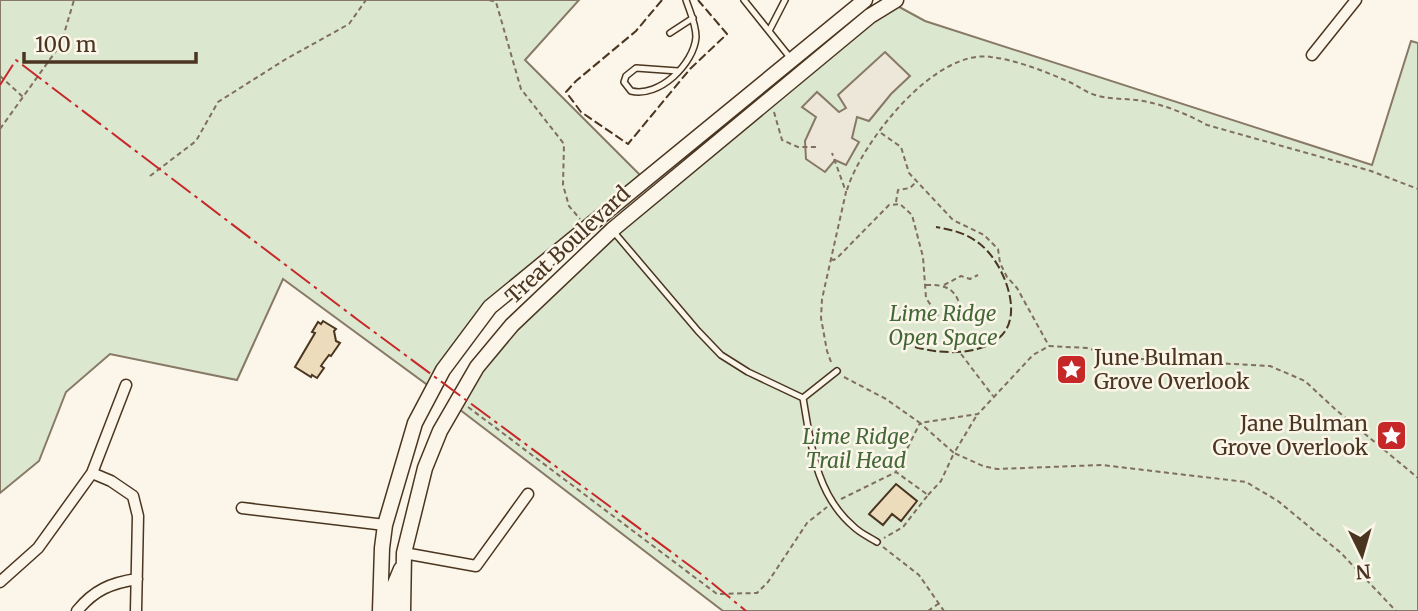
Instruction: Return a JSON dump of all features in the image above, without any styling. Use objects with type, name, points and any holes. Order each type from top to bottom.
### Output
[{"type":"main road","name":"Treat Boulevard","points":[[380,611],[385,525],[415,423],[443,370],[490,307],[865,0]]},
{"type":"main road","name":"Treat Boulevard","points":[[403,611],[404,557],[425,468],[440,430],[477,367],[512,325],[612,230],[870,16],[896,0]]},
{"type":"main road","points":[[390,611],[391,593],[404,557]]},
{"type":"street","points":[[1312,55],[1356,0]]},
{"type":"street","points":[[0,582],[38,548],[92,473],[126,385]]},
{"type":"street","points":[[92,473],[111,481],[133,496],[138,516],[136,611]]},
{"type":"street","points":[[404,557],[476,566],[528,494]]},
{"type":"street","points":[[243,508],[385,525]]},
{"type":"street","points":[[77,611],[96,591],[114,583],[137,579]]},
{"type":"lane","points":[[678,71],[636,68],[626,76],[624,82],[631,91],[652,91],[678,71],[687,61],[696,34],[686,0]]},
{"type":"lane","points":[[744,0],[792,60]]},
{"type":"lane","points":[[769,31],[785,0]]},
{"type":"lane","points":[[670,33],[693,18]]},
{"type":"lane","points":[[612,230],[721,355],[748,372],[803,398]]},
{"type":"lane","points":[[803,398],[836,371]]},
{"type":"lane","points":[[803,398],[816,469],[833,503],[853,527],[877,542]]},
{"type":"path","points":[[0,129],[61,44],[74,0]]},
{"type":"path","points":[[150,176],[196,141],[218,102],[286,59],[349,24],[366,0]]},
{"type":"path","points":[[489,0],[496,2],[521,89],[564,144],[563,184],[569,206],[587,228]]},
{"type":"path","points":[[1396,611],[1342,553],[1278,501],[1246,482],[1102,465],[997,469],[954,453],[920,423],[886,399],[836,371],[827,351],[821,318],[830,259],[851,176],[902,103],[941,71],[967,58],[991,57],[1066,80],[1092,94],[1146,101],[1187,114],[1208,125],[1371,171],[1418,189]]},
{"type":"path","points":[[0,76],[24,97]]},
{"type":"path","points":[[772,108],[782,140],[799,147],[820,147]]},
{"type":"path","points":[[880,132],[901,147],[909,173],[915,182],[953,220],[984,235],[998,249],[1000,263],[1007,277],[1017,288],[1049,346]]},
{"type":"path","points":[[832,153],[846,192]]},
{"type":"path","points":[[895,204],[898,190],[910,188],[915,182]]},
{"type":"path","points":[[830,259],[834,260],[839,256],[889,205],[900,204],[912,215],[923,257],[926,298],[938,316]]},
{"type":"path","points":[[942,286],[961,276],[970,279],[978,275]]},
{"type":"path","points":[[925,285],[942,286],[952,291],[959,298],[961,312]]},
{"type":"path","points":[[944,611],[919,575],[877,542],[903,527],[941,481],[954,453],[978,414],[1033,355],[1049,346],[1087,348],[1121,358],[1270,366],[1305,381],[1418,478]]},
{"type":"path","points":[[961,354],[993,397]]},
{"type":"path","points":[[458,399],[717,594],[757,593],[768,582],[807,523],[833,503],[896,472],[920,423]]},
{"type":"path","points":[[920,423],[978,414]]},
{"type":"path","points":[[896,472],[928,495]]},
{"type":"path","points":[[928,611],[939,604]]},
{"type":"green space","points":[[0,0],[579,0],[525,60],[645,180],[490,307],[433,389],[283,279],[237,380],[110,354],[66,392],[39,461],[0,493]]},
{"type":"green space","name":"Lime Ridge Open Space","points":[[892,3],[925,21],[1372,165],[1411,41],[1418,43],[1418,611],[723,611],[455,406],[477,367],[612,230]]},
{"type":"shaded area","points":[[885,52],[910,76],[869,121],[857,117],[852,138],[859,142],[846,165],[835,160],[825,172],[806,159],[805,141],[816,117],[802,107],[817,92],[839,112],[846,108],[838,95]]},
{"type":"building","points":[[323,321],[336,329],[336,341],[340,343],[321,366],[324,368],[317,378],[295,367],[315,333],[312,332],[318,322],[321,324]]},
{"type":"building","points":[[896,484],[917,501],[901,521],[892,514],[883,525],[869,514]]},
{"type":"fence","points":[[662,0],[636,31],[566,92],[581,112],[628,144],[690,69],[727,34],[698,0]]},
{"type":"fence","points":[[915,347],[948,352],[983,347],[1002,335],[1011,313],[1008,287],[988,252],[975,240],[936,227]]},
{"type":"power","points":[[0,85],[16,60],[358,320],[701,574],[746,611]]},
{"type":"place","name":"June Bulman Grove Overlook","points":[[1071,370]]},
{"type":"place","name":"Jane Bulman Grove Overlook","points":[[1391,436]]},
{"type":"park label","name":"Lime Ridge Trail Head","points":[[856,449]]}]
